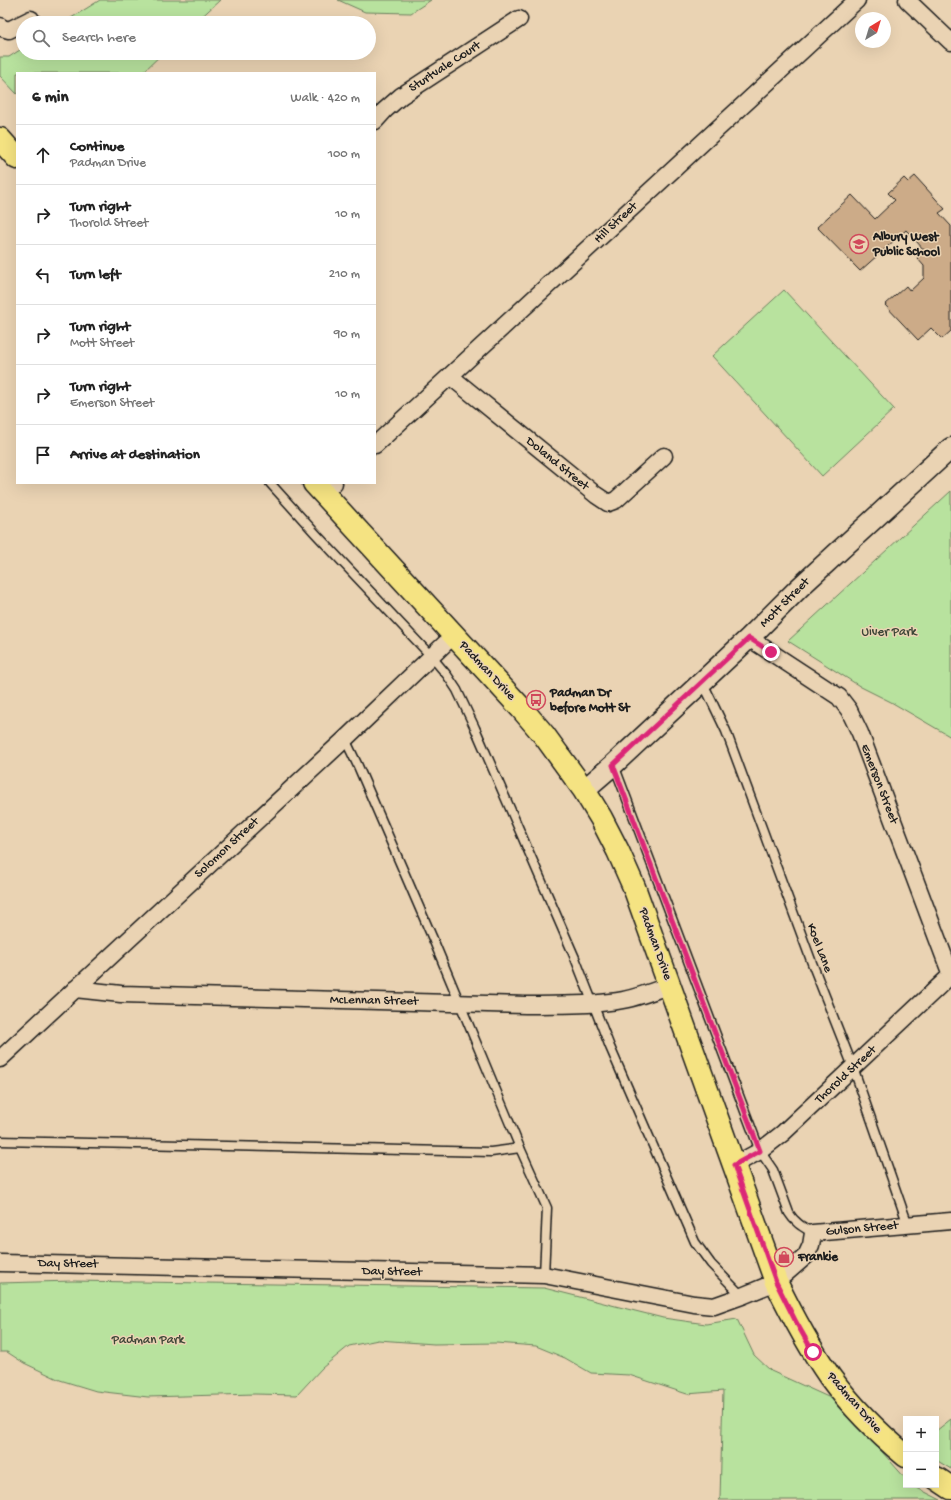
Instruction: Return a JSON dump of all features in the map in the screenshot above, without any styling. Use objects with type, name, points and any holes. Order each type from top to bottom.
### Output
[{"type":"main road","name":"Padman Drive","points":[[324,486],[454,635],[544,735],[584,790],[601,818],[634,887],[776,1282],[796,1322],[830,1378],[867,1421],[903,1453]]},
{"type":"main road","points":[[939,1480],[951,1488]]},
{"type":"street","name":"Hill Street","points":[[376,444],[857,0]]},
{"type":"street","points":[[907,0],[951,42]]},
{"type":"street","name":"Sturtvale Court","points":[[376,120],[401,96],[519,19]]},
{"type":"street","points":[[0,26],[9,30],[16,26]]},
{"type":"street","name":"Doland Street","points":[[450,376],[608,504],[616,500],[664,456]]},
{"type":"street","name":"Mott Street","points":[[584,790],[613,765],[749,638],[799,588],[951,448]]},
{"type":"street","name":"Solomon Street","points":[[0,1059],[345,739],[454,635]]},
{"type":"street","name":"Emerson Street","points":[[749,638],[839,697],[850,710],[951,975]]},
{"type":"street","name":"Thorold Street","points":[[734,1165],[760,1151],[783,1133],[951,975]]},
{"type":"street","name":"McLennan Street","points":[[75,990],[121,994],[526,1005],[621,1001],[670,985]]},
{"type":"street","name":"Gulson Street","points":[[776,1282],[806,1256],[811,1245],[813,1233],[951,1221]]},
{"type":"street","name":"Day Street","points":[[0,1263],[544,1275],[694,1304],[714,1306],[776,1282]]},
{"type":"lane","points":[[271,484],[431,656],[447,675],[465,706],[540,877],[695,1242],[711,1264],[742,1296]]},
{"type":"lane","name":"Koel Lane","points":[[702,682],[726,731],[812,963],[854,1067],[908,1225]]},
{"type":"lane","points":[[345,739],[398,859],[520,1148],[547,1208],[544,1275]]},
{"type":"lane","points":[[613,765],[760,1151],[773,1170],[792,1219],[797,1224],[813,1233]]},
{"type":"lane","points":[[0,1141],[491,1152],[520,1148]]},
{"type":"green space","points":[[100,0],[220,0],[203,16],[74,16]]},
{"type":"green space","points":[[338,0],[431,0],[411,13],[365,12]]},
{"type":"green space","points":[[16,52],[16,60],[156,60],[143,72],[16,72],[16,93],[0,76],[0,57],[9,57]]},
{"type":"green space","points":[[784,290],[894,409],[822,476],[712,356]]},
{"type":"green space","name":"Uiver Park","points":[[951,491],[951,737],[891,702],[861,687],[788,641]]},
{"type":"green space","name":"Padman Park","points":[[72,1281],[544,1288],[663,1318],[706,1324],[737,1319],[754,1355],[771,1371],[837,1401],[903,1476],[903,1488],[917,1488],[941,1500],[718,1500],[720,1498],[723,1391],[687,1394],[629,1375],[591,1373],[565,1358],[536,1346],[496,1343],[434,1344],[378,1340],[349,1346],[322,1368],[297,1395],[255,1394],[148,1397],[96,1391],[60,1380],[24,1363],[7,1352],[0,1352],[0,1283]]},
{"type":"green space","points":[[951,1419],[951,1469],[939,1462],[939,1429]]},
{"type":"building","points":[[915,176],[945,209],[939,213],[951,226],[951,331],[942,339],[931,328],[918,340],[885,305],[906,286],[910,291],[924,278],[924,266],[917,258],[925,251],[906,230],[860,271],[817,227],[852,195],[875,219],[895,200],[888,193],[904,178],[908,182]]},
{"type":"place","name":"Albury West Public School","points":[[859,244]]},
{"type":"place","name":"Padman Dr before Mott St","points":[[536,700]]},
{"type":"place","name":"Frankie","points":[[784,1257]]},
{"type":"route","points":[[771,652],[749,638],[613,765],[760,1151],[734,1165],[776,1282],[813,1352]]}]
